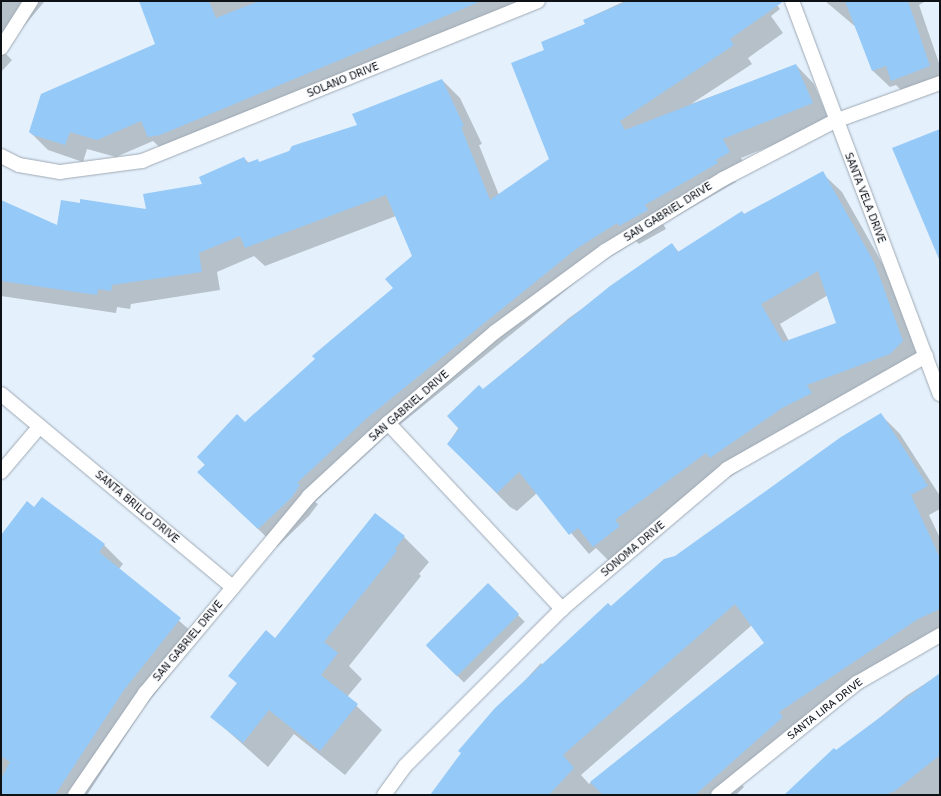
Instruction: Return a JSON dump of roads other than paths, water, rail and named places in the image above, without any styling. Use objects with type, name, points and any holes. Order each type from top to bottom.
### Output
[{"type":"lane","points":[[1,48],[31,1]]},
{"type":"lane","name":"SOLANO DRIVE","points":[[1,156],[19,166],[60,172],[148,159],[538,1]]},
{"type":"lane","name":"SANTA VELA DRIVE","points":[[792,1],[835,121],[940,394]]},
{"type":"lane","name":"SAN GABRIEL DRIVE","points":[[75,795],[146,693],[309,496],[388,423],[495,332],[605,251],[723,179],[835,121],[940,83]]},
{"type":"lane","name":"SONOMA DRIVE","points":[[384,795],[405,766],[562,609],[727,470],[926,356]]},
{"type":"lane","name":"SANTA BRILLO DRIVE","points":[[1,394],[233,587]]},
{"type":"lane","points":[[388,423],[562,609]]},
{"type":"lane","points":[[1,472],[40,426]]},
{"type":"lane","name":"SANTA LIRA DRIVE","points":[[718,795],[857,683],[940,635]]}]
